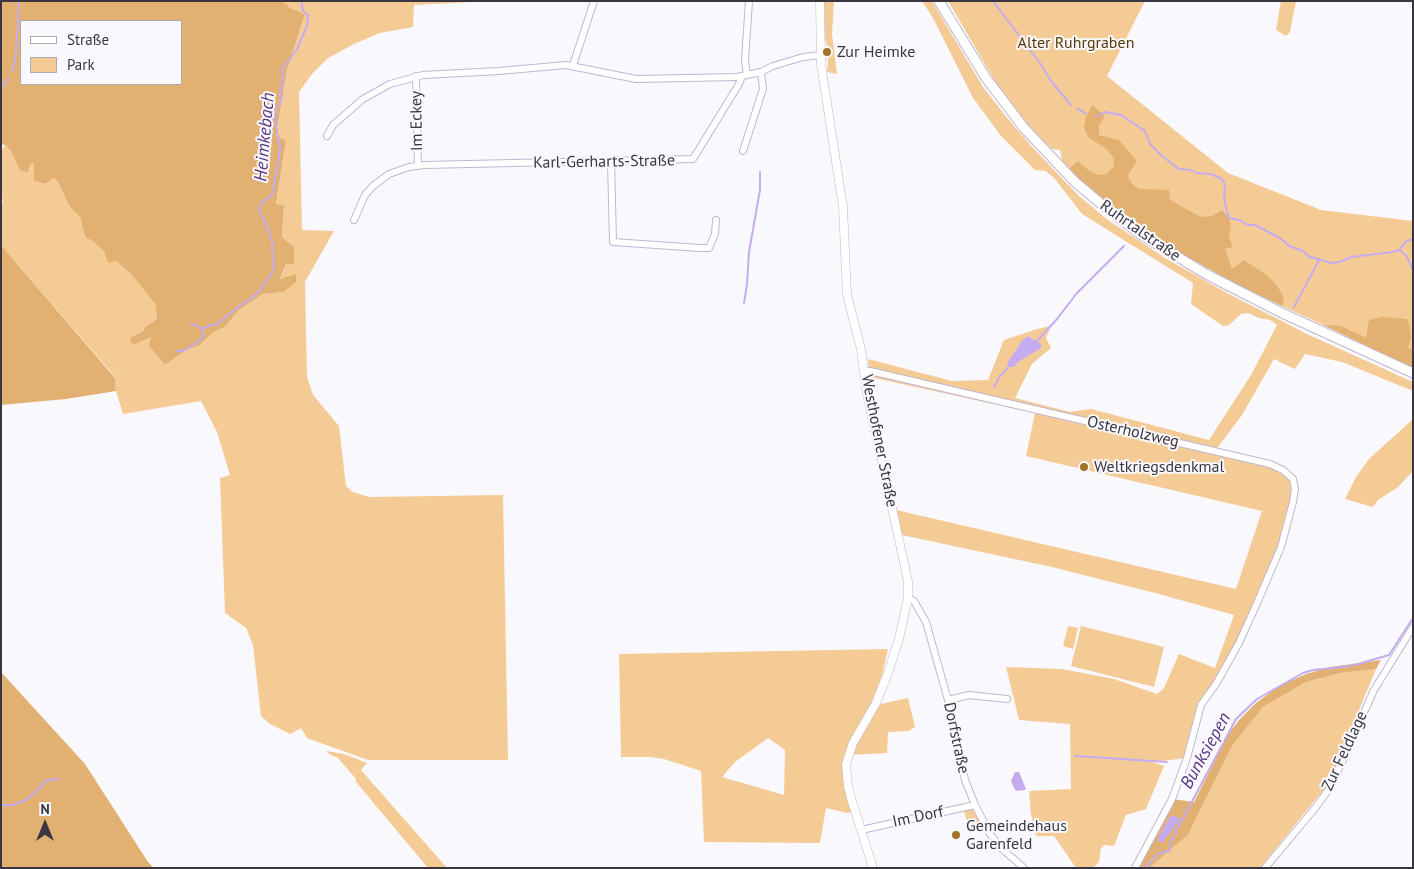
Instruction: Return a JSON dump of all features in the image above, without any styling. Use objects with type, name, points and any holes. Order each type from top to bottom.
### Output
[{"type":"main road","name":"Ruhrtalstraße","points":[[939,1],[986,78],[1024,128],[1061,168],[1106,208],[1146,238],[1214,278],[1282,313],[1413,373]]},
{"type":"street","points":[[573,65],[594,1]]},
{"type":"street","points":[[744,75],[748,1]]},
{"type":"street","name":"Westhofener Straße","points":[[820,1],[821,55],[843,201],[847,295],[861,349],[872,417],[908,581],[908,598],[899,638],[888,673],[876,703],[848,754],[846,774],[848,786],[873,868]]},
{"type":"street","points":[[327,136],[333,125],[363,99],[390,84],[428,74],[573,65],[636,79],[744,75],[761,72],[773,66],[803,57],[821,55]]},
{"type":"street","points":[[743,151],[763,89],[761,72]]},
{"type":"street","name":"Karl-Gerharts-Straße","points":[[418,166],[694,159],[744,75]]},
{"type":"street","name":"Im Eckey","points":[[354,220],[365,195],[373,186],[389,174],[418,166],[416,76]]},
{"type":"street","points":[[611,161],[613,242],[709,248],[715,234],[716,220]]},
{"type":"street","name":"Osterholzweg","points":[[864,371],[1270,464],[1283,470],[1293,479],[1295,489],[1294,502],[1281,547],[1238,643],[1216,684],[1201,705],[1187,758],[1172,799],[1135,868]]},
{"type":"street","name":"Dorfstraße","points":[[908,598],[914,601],[926,622],[948,700],[965,780],[975,805],[990,834],[1001,848],[1024,868]]},
{"type":"street","name":"Zur Feldlage","points":[[1266,868],[1316,808],[1331,786],[1374,690],[1413,627]]},
{"type":"street","points":[[948,700],[976,695],[1007,699]]},
{"type":"street","name":"Im Dorf","points":[[861,830],[975,805]]},
{"type":"green space","points":[[276,1],[492,1],[414,5],[413,27],[380,33],[328,58],[312,74],[299,92],[302,230],[334,231],[305,282],[307,377],[313,395],[339,426],[346,486],[353,492],[369,497],[503,495],[508,760],[368,760],[307,738],[301,728],[290,734],[270,724],[261,716],[253,645],[246,628],[225,613],[220,478],[230,475],[217,432],[201,401],[123,414],[116,391],[115,377],[1,245],[1,205],[3,200],[1,195],[1,152],[5,145],[11,151],[20,171],[30,169],[31,164],[34,163],[34,181],[45,184],[54,178],[58,182],[69,206],[80,217],[85,237],[94,242],[132,275],[155,304],[157,319],[143,329],[142,332],[131,337],[146,339],[151,337],[165,365],[188,349],[199,346],[212,333],[225,327],[238,311],[263,294],[283,292],[280,280],[286,264],[294,263],[294,247],[282,237],[284,205],[276,204],[286,140],[276,136],[287,70],[305,14],[290,8],[286,3]]},
{"type":"green space","points":[[824,1],[834,1],[832,34],[837,74],[827,72],[827,46],[823,32]]},
{"type":"green space","points":[[922,1],[932,1],[983,87],[1008,119],[1078,195],[1108,220],[1165,258],[1229,294],[1307,334],[1413,382],[1413,391],[1342,362],[1305,354],[1295,369],[1274,359],[1242,415],[1215,451],[1270,464],[1293,479],[1289,520],[1239,643],[1201,705],[1187,758],[1153,762],[1164,766],[1146,809],[1126,815],[1114,846],[1104,845],[1101,848],[1099,862],[1093,868],[1076,868],[1054,836],[1036,836],[1031,814],[1029,791],[1071,789],[1070,724],[1019,720],[1006,667],[1062,669],[1114,679],[1157,694],[1164,688],[1179,654],[1215,668],[1234,615],[1052,567],[897,534],[892,509],[1236,589],[1262,511],[1026,456],[1035,413],[870,377],[868,359],[952,381],[988,380],[1004,340],[1051,326],[1046,338],[1051,348],[1032,364],[1015,398],[1070,412],[1091,409],[1209,440],[1251,375],[1277,325],[1270,320],[1248,313],[1241,314],[1229,325],[1223,326],[1191,304],[1193,283],[1082,214],[1055,179],[1046,171],[1035,170],[1001,136],[973,98],[934,20]]},
{"type":"green space","name":"Alter Ruhrgraben","points":[[948,1],[1145,1],[1107,76],[1228,173],[1321,210],[1413,221],[1413,365],[1282,306],[1282,304],[1161,239],[1105,201],[1062,161],[1060,150],[1052,149],[1030,128],[1003,95]]},
{"type":"green space","points":[[1281,1],[1296,1],[1290,32],[1286,36],[1276,30]]},
{"type":"green space","points":[[1413,419],[1413,471],[1398,487],[1378,500],[1373,507],[1345,499],[1356,477],[1369,459]]},
{"type":"green space","points":[[1068,626],[1078,628],[1073,649],[1063,646]]},
{"type":"green space","points":[[1081,626],[1164,647],[1154,687],[1071,666]]},
{"type":"green space","points":[[888,649],[882,675],[872,701],[881,704],[908,698],[915,727],[909,731],[888,732],[887,753],[848,755],[846,764],[855,812],[847,813],[826,808],[820,843],[704,842],[701,771],[664,759],[621,757],[619,654]],"holes":[[[768,738],[785,750],[784,795],[722,777],[735,762]]]},
{"type":"green space","points":[[1376,669],[1329,783],[1260,868],[1149,868],[1188,835],[1232,746],[1263,707],[1306,682],[1341,673]]},
{"type":"green space","points":[[327,751],[344,754],[367,763],[361,770],[447,868],[428,868],[338,758]]},
{"type":"green space","points":[[969,809],[975,811],[983,830],[970,833],[964,811]]},
{"type":"shaded area","points":[[1,1],[276,1],[286,3],[290,8],[305,14],[287,70],[276,136],[286,140],[276,204],[284,205],[282,237],[294,247],[294,264],[286,264],[280,279],[296,274],[296,282],[283,292],[263,294],[238,311],[225,327],[212,333],[199,346],[188,349],[165,365],[149,346],[151,337],[133,345],[130,341],[131,337],[142,332],[145,327],[157,319],[155,304],[132,275],[116,261],[108,263],[104,251],[85,237],[80,217],[69,206],[58,182],[54,178],[45,184],[34,181],[34,163],[31,164],[28,172],[20,171],[11,151],[1,144]]},
{"type":"shaded area","points":[[1092,105],[1104,115],[1099,125],[1099,135],[1119,140],[1137,161],[1128,175],[1131,183],[1139,189],[1169,190],[1170,200],[1201,217],[1212,216],[1222,210],[1229,218],[1231,226],[1229,237],[1233,247],[1225,249],[1232,269],[1244,260],[1268,276],[1278,287],[1284,298],[1282,306],[1242,287],[1160,242],[1121,215],[1069,169],[1078,161],[1098,175],[1107,174],[1114,166],[1114,159],[1111,154],[1088,137],[1084,127],[1086,117]]},
{"type":"shaded area","points":[[1,245],[115,378],[116,391],[66,399],[1,405]]},
{"type":"shaded area","points":[[1382,317],[1407,319],[1411,337],[1408,348],[1413,350],[1413,368],[1323,325],[1341,326],[1366,338],[1369,320]]},
{"type":"shaded area","points":[[1028,336],[1041,344],[1041,348],[1018,362],[1014,367],[1010,367],[1007,363],[1022,341]]},
{"type":"shaded area","points":[[1381,660],[1376,669],[1341,673],[1306,682],[1263,707],[1232,746],[1188,835],[1149,868],[1135,868],[1172,799],[1194,802],[1228,734],[1256,703],[1279,686],[1306,674],[1330,667]]},
{"type":"shaded area","points":[[1,672],[85,764],[148,862],[154,868],[1,868]]},
{"type":"shaded area","points":[[1015,772],[1019,772],[1025,790],[1016,791],[1014,788],[1011,781]]},
{"type":"shaded area","points":[[1171,815],[1181,819],[1162,843],[1157,840]]},
{"type":"waterway","points":[[12,71],[16,54],[19,1]]},
{"type":"waterway","name":"Heimkebach","points":[[202,329],[210,325],[216,325],[252,298],[272,273],[274,264],[273,243],[259,209],[261,203],[272,195],[276,176],[280,150],[275,118],[276,110],[282,98],[280,95],[283,81],[282,69],[297,49],[307,26],[308,15],[303,11],[301,1]]},
{"type":"waterway","name":"Alter Ruhrgraben","points":[[993,1],[1040,63],[1051,81],[1071,105]]},
{"type":"waterway","points":[[1,88],[9,78]]},
{"type":"waterway","name":"Alter Ruhrgraben","points":[[1077,108],[1086,114]]},
{"type":"waterway","name":"Alter Ruhrgraben","points":[[1098,116],[1105,112],[1121,115],[1145,131],[1150,144],[1179,169],[1211,174],[1222,179],[1225,185],[1224,194],[1229,218],[1239,220],[1248,225],[1255,225],[1280,238],[1289,246],[1303,251],[1309,257],[1331,263],[1340,262],[1351,257],[1393,252],[1399,250],[1407,241],[1413,239]]},
{"type":"waterway","points":[[744,303],[749,252],[760,190],[760,172]]},
{"type":"waterway","points":[[1036,342],[1077,293],[1124,246]]},
{"type":"waterway","points":[[1399,250],[1406,255],[1413,270]]},
{"type":"waterway","points":[[1294,307],[1319,260]]},
{"type":"waterway","points":[[191,325],[196,325],[202,329]]},
{"type":"waterway","points":[[176,351],[183,351],[196,343],[204,335],[202,329]]},
{"type":"waterway","points":[[994,387],[1000,376],[1010,365]]},
{"type":"waterway","name":"Bunksiepen","points":[[1145,868],[1159,853],[1169,851],[1171,841],[1236,719],[1257,699],[1303,673],[1313,670],[1351,666],[1389,655],[1413,618]]},
{"type":"waterway","points":[[1075,756],[1167,762]]},
{"type":"waterway","points":[[1,805],[13,805],[28,799],[47,780],[59,779]]},
{"type":"place","name":"Zur Heimke","points":[[827,52]]},
{"type":"place","name":"Weltkriegsdenkmal","points":[[1084,467]]},
{"type":"place","name":"Gemeindehaus Garenfeld","points":[[956,835]]}]
